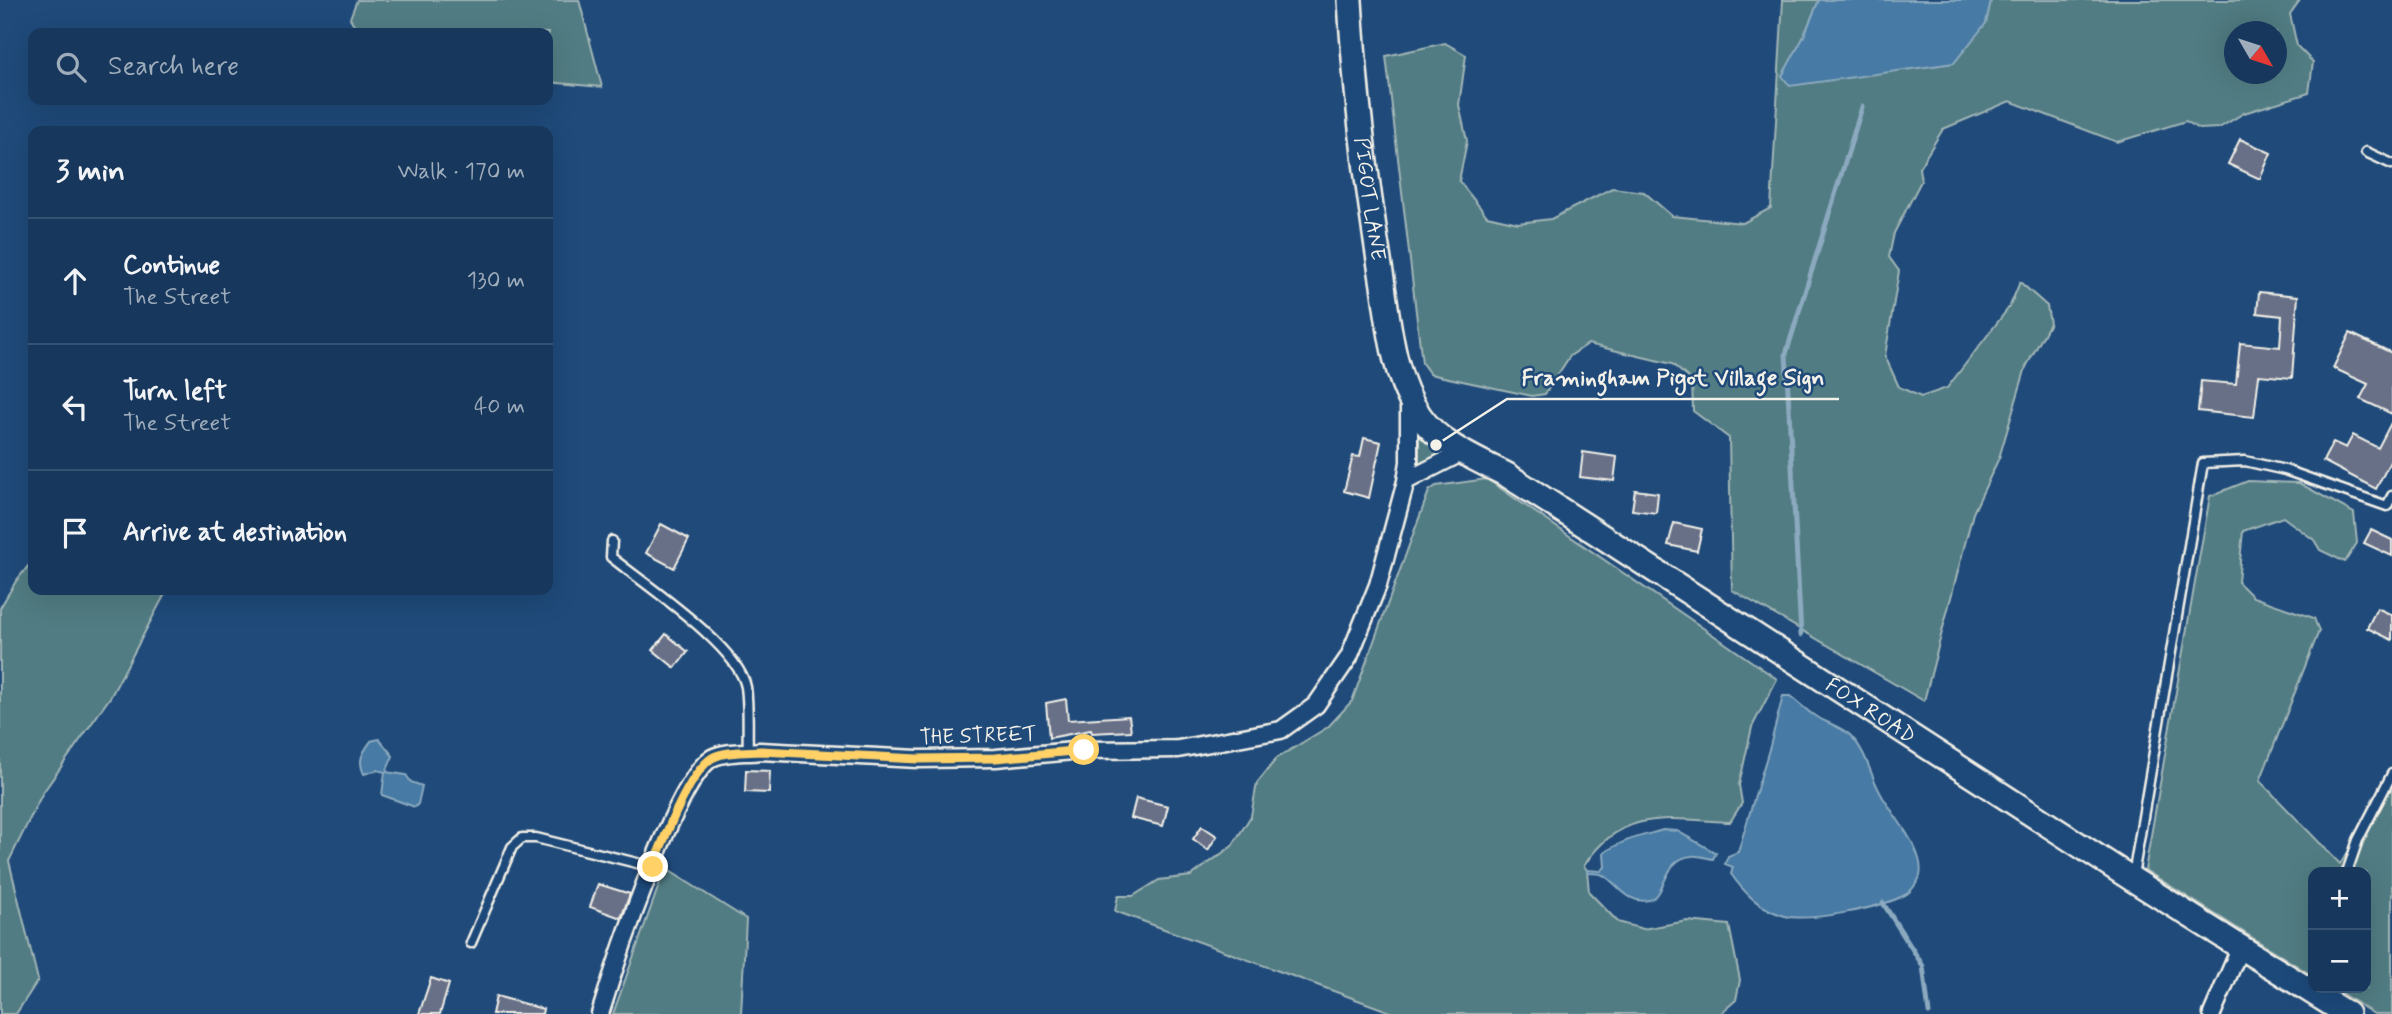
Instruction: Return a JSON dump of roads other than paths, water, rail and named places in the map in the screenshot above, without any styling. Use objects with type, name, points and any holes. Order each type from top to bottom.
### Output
[{"type":"street","name":"PIGOT LANE","points":[[1350,0],[1365,175],[1392,339],[1409,395]]},
{"type":"street","name":"FOX ROAD","points":[[1409,395],[1421,418],[1443,439],[1507,475],[2240,948],[2310,987],[2347,1014]]},
{"type":"street","name":"THE STREET","points":[[600,1014],[620,949],[671,822],[695,777],[712,758],[748,752],[918,759],[996,758],[1084,750],[1178,749],[1281,730],[1316,705],[1349,657],[1378,585],[1406,481],[1409,395]]},
{"type":"street","points":[[1406,481],[1463,452]]},
{"type":"street","points":[[2212,1014],[2240,948]]},
{"type":"lane","points":[[2366,152],[2392,164]]},
{"type":"lane","points":[[2132,879],[2203,463],[2245,461],[2285,470],[2387,506],[2392,496]]},
{"type":"lane","points":[[611,541],[611,557],[715,640],[732,661],[746,685],[748,752]]},
{"type":"lane","points":[[2349,867],[2358,840],[2392,774]]},
{"type":"lane","points":[[471,943],[512,846],[522,838],[536,838],[653,867]]},
{"type":"water","points":[[1819,0],[1991,0],[1986,23],[1954,63],[1790,86],[1782,76],[1803,38]]},
{"type":"water","points":[[1783,696],[1790,696],[1815,716],[1844,730],[1861,750],[1881,794],[1908,835],[1919,858],[1919,879],[1907,894],[1863,909],[1811,917],[1785,916],[1761,905],[1731,874],[1733,867],[1725,864],[1728,856],[1738,852]]},
{"type":"water","points":[[379,739],[393,756],[386,772],[406,775],[411,782],[422,786],[415,807],[382,795],[385,772],[377,770],[364,774],[361,764],[363,753],[371,741]]},
{"type":"water","points":[[1663,830],[1677,831],[1716,853],[1713,859],[1694,856],[1682,858],[1670,870],[1655,897],[1641,901],[1628,896],[1603,875],[1587,873],[1587,870],[1601,871],[1605,867],[1604,853],[1617,845]]},
{"type":"waterway","points":[[1801,635],[1786,354],[1862,107]]},
{"type":"waterway","points":[[1883,903],[1923,966],[1929,1013]]},
{"type":"place","name":"Framingham Pigot Village Sign","points":[[1436,445]]}]
